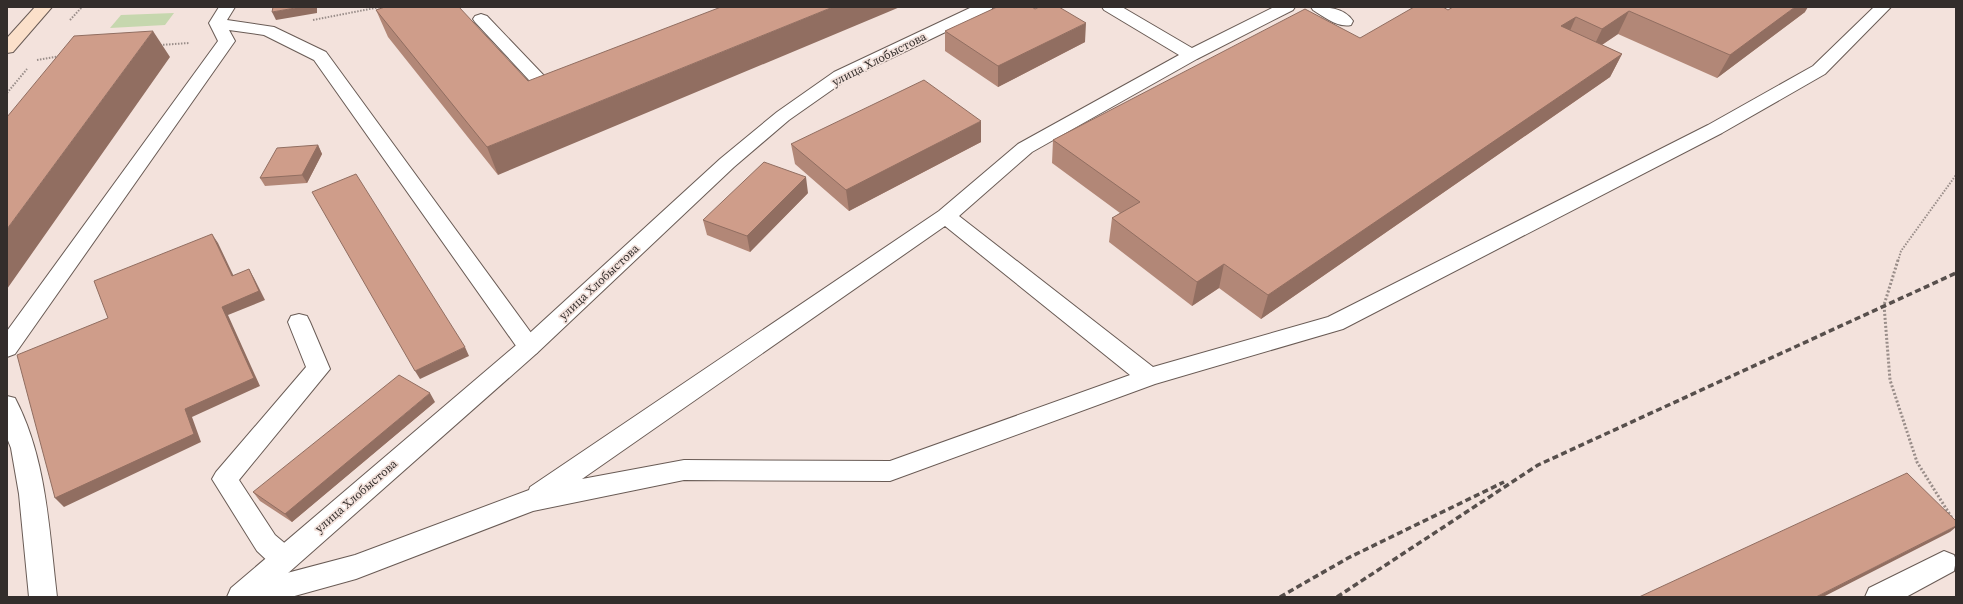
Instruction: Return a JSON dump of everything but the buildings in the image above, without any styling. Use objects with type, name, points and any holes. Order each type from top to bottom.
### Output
[{"type":"street","points":[[7,48],[44,7]]},
{"type":"street","name":"улица Хлобыстова","points":[[240,597],[529,347],[727,164],[783,116],[840,76],[984,7]]},
{"type":"street","points":[[1110,7],[1191,55]]},
{"type":"street","points":[[531,500],[946,216],[1025,148],[1191,55],[1288,7]]},
{"type":"street","points":[[1319,7],[1345,21]]},
{"type":"street","points":[[245,597],[356,567],[531,500],[684,470],[890,471],[1150,377],[1336,322],[1715,129],[1819,70],[1883,7]]},
{"type":"street","points":[[222,15],[268,31],[320,56],[529,347]]},
{"type":"street","points":[[7,348],[227,41],[222,15]]},
{"type":"street","points":[[481,19],[548,90],[578,78]]},
{"type":"street","points":[[946,216],[1150,377]]},
{"type":"street","points":[[284,559],[266,543],[225,479],[318,369],[299,322]]},
{"type":"street","points":[[7,405],[15,449],[32,494],[43,597]]},
{"type":"street","points":[[1879,597],[1944,563]]},
{"type":"path","points":[[1956,175],[1900,251],[1884,305],[1890,380],[1907,432],[1917,462],[1956,524]]},
{"type":"green space","points":[[174,13],[165,25],[110,28],[121,15]]},
{"type":"railway","points":[[1337,597],[1538,465],[1956,273]]},
{"type":"railway","points":[[1280,597],[1348,558],[1504,482]]}]
